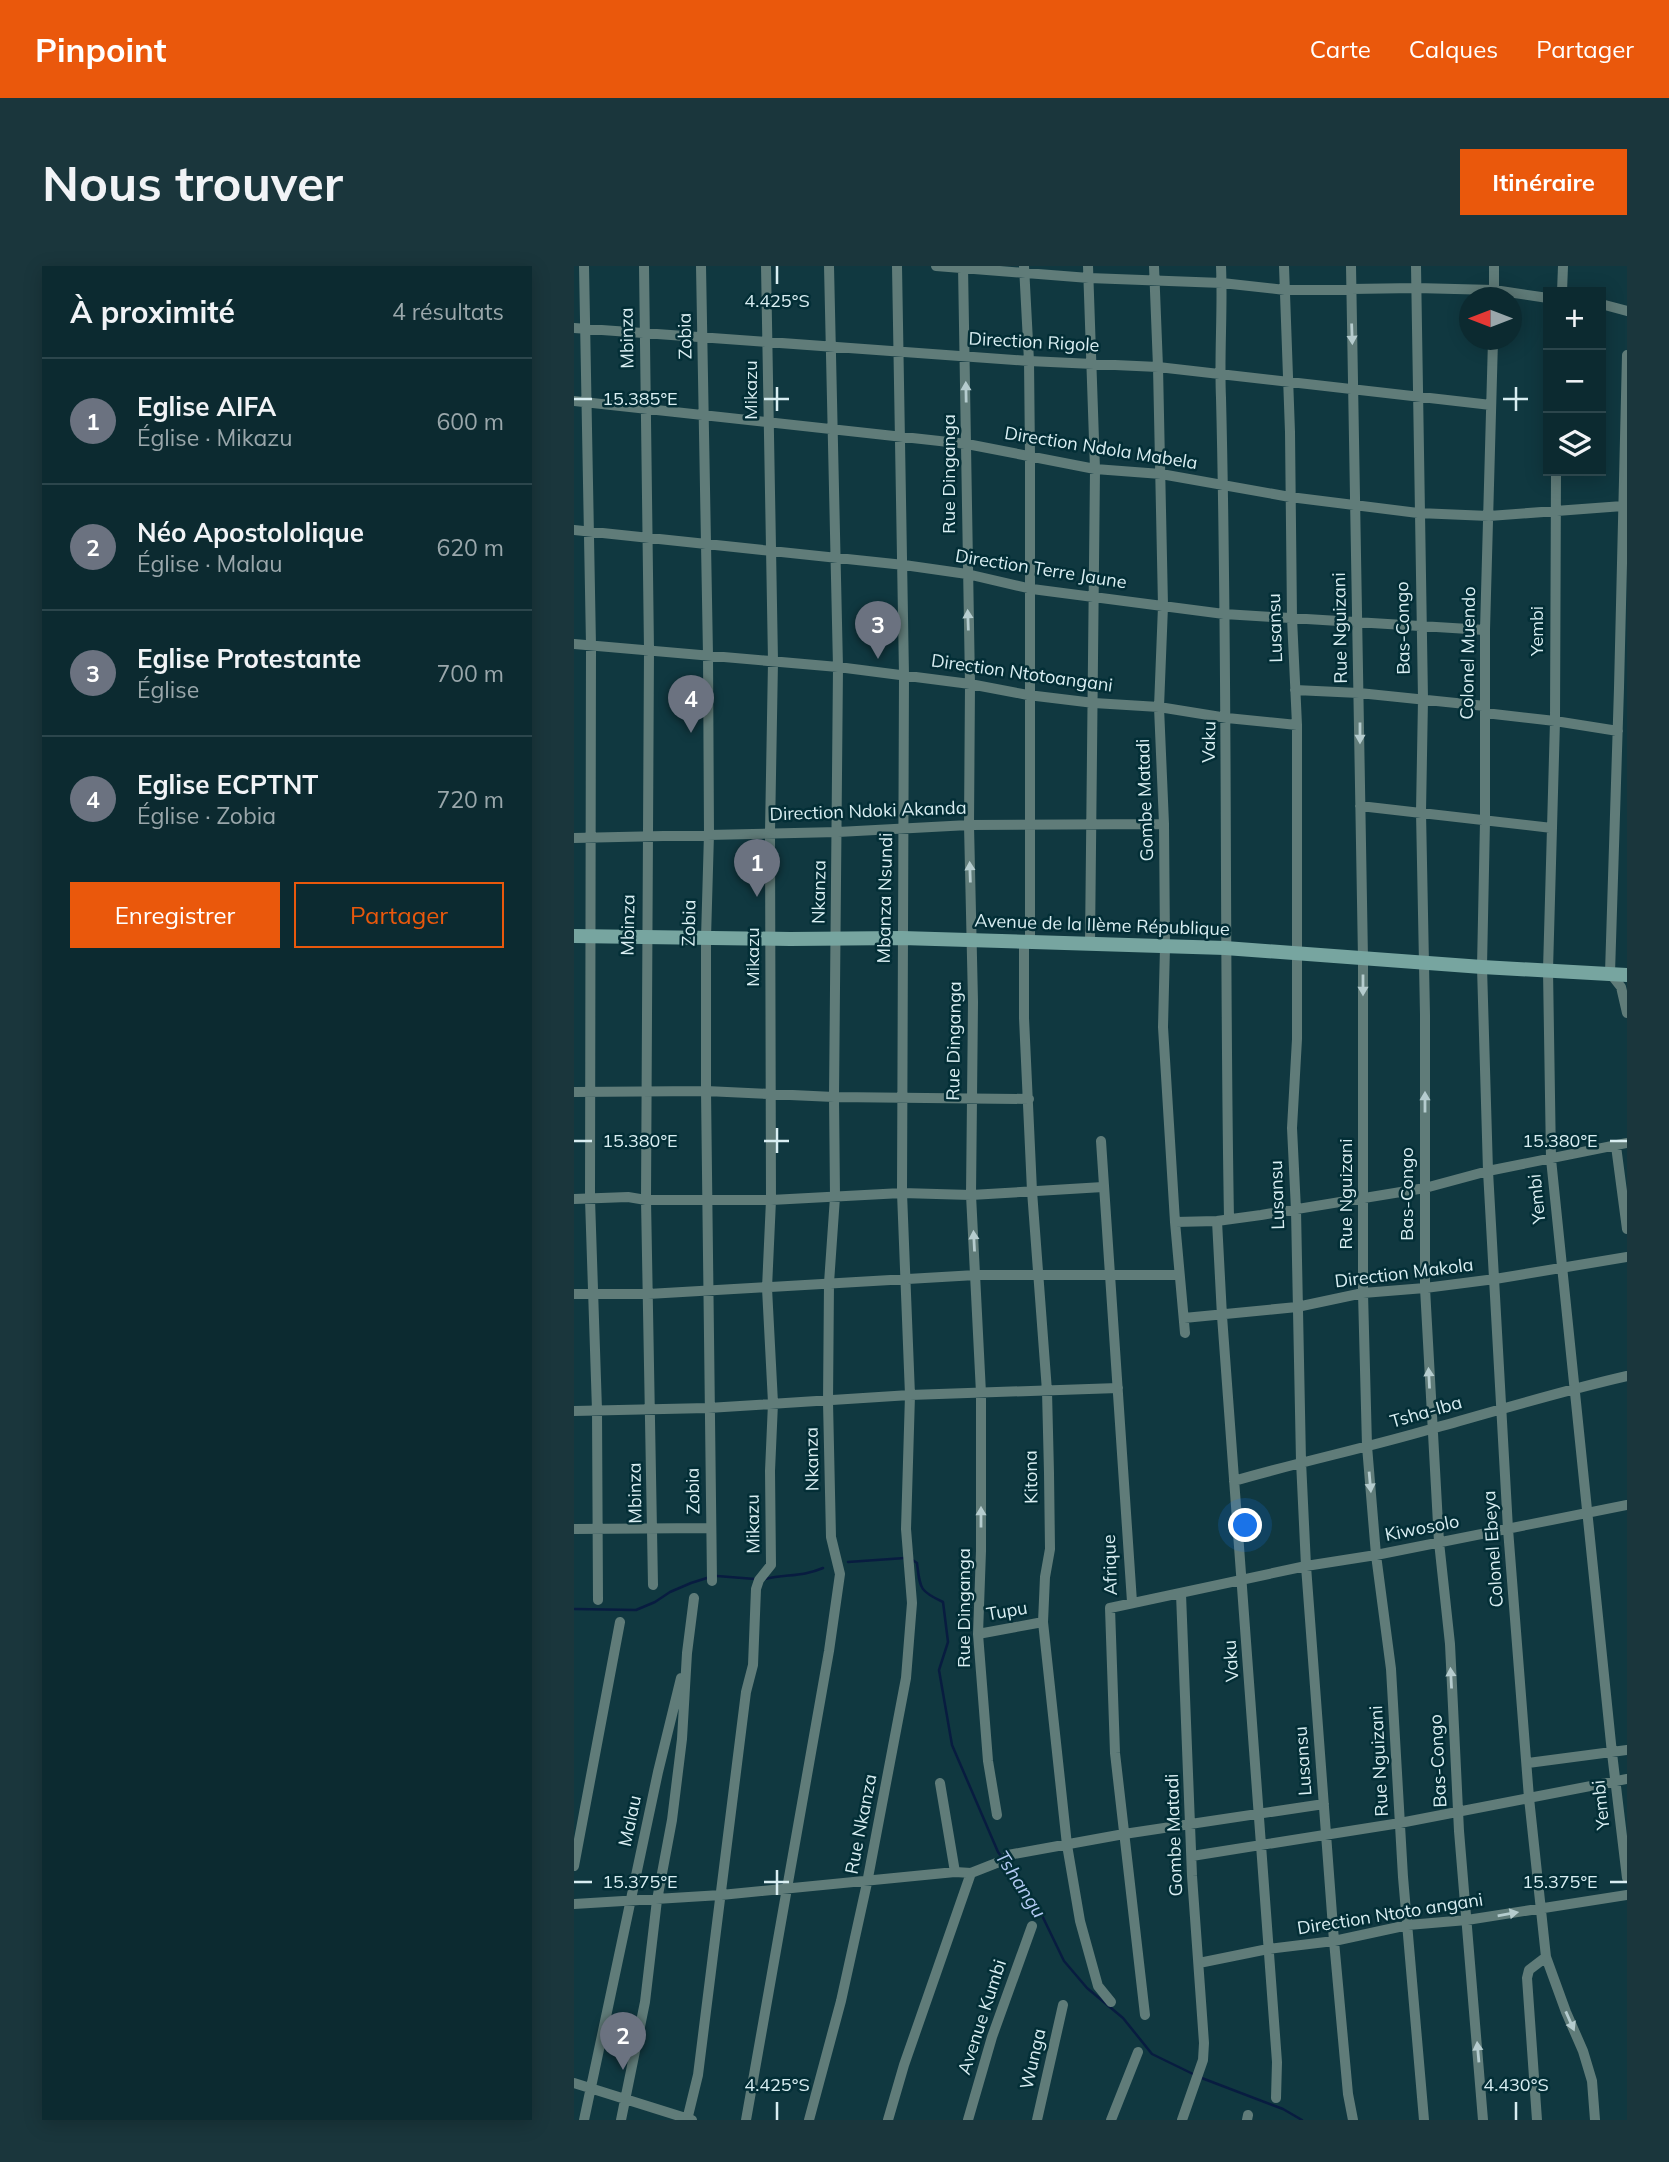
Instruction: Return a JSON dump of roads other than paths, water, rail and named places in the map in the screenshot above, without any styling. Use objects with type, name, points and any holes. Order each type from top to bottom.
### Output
[{"type":"street","points":[[584,266],[580,328],[588,402],[591,645],[590,1199],[597,1410],[598,1600]]},
{"type":"street","name":"Mbinza","points":[[644,266],[649,650],[645,1091],[653,1585]]},
{"type":"street","name":"Zobia","points":[[701,266],[708,654],[706,1091],[712,1581]]},
{"type":"street","name":"Mikazu","points":[[721,1895],[746,1692],[753,1665],[756,1590],[758,1580],[771,1564],[770,1471],[773,1403],[767,1288],[771,1200],[774,661],[766,266]]},
{"type":"street","name":"Nkanza","points":[[747,2120],[840,1574],[831,1537],[828,1402],[829,1283],[835,1197],[835,937],[838,832],[838,667],[829,266]]},
{"type":"street","name":"Mbanza Nsundi","points":[[897,266],[904,565],[902,1193],[910,1395],[906,1529]]},
{"type":"street","points":[[936,266],[1024,270],[1089,278],[1222,283],[1284,290],[1416,288],[1459,291]]},
{"type":"street","points":[[1088,266],[1095,468],[1090,943]]},
{"type":"street","name":"Gombe Matadi","points":[[1154,266],[1163,606],[1159,707],[1164,824],[1163,1027],[1185,1332]]},
{"type":"street","name":"Vaku","points":[[1221,266],[1220,374],[1227,718],[1225,948],[1229,1218]]},
{"type":"street","name":"Lusansu","points":[[1284,266],[1297,725],[1297,1039],[1292,1128],[1301,1461],[1306,1566],[1334,1941],[1348,2094],[1353,2120]]},
{"type":"street","name":"Rue Nguizani","points":[[1351,266],[1363,959],[1363,1293],[1367,1446],[1376,1555],[1391,1669],[1400,1823],[1424,2120]]},
{"type":"street","name":"Bas-Congo","points":[[1416,266],[1423,699],[1421,812],[1425,1288],[1439,1542],[1450,1644],[1458,1811],[1483,2120]]},
{"type":"street","points":[[1494,266],[1494,287]]},
{"type":"street","points":[[1562,287],[1563,266]]},
{"type":"street","name":"Rue Dinganga","points":[[963,267],[970,684],[971,1195],[981,1393],[978,1634],[988,1761],[997,1815]]},
{"type":"street","name":"Kitona","points":[[1024,270],[1030,361],[1030,825],[1027,941],[1029,1099],[1032,1191],[1047,1391],[1050,1549],[1045,1577],[1044,1622],[1067,1845],[1080,1922],[1098,1986],[1111,2002]]},
{"type":"street","points":[[1522,296],[1543,298]]},
{"type":"street","points":[[1606,305],[1627,311]]},
{"type":"street","name":"Direction Rigole","points":[[580,328],[1030,361],[1158,367],[1491,405]]},
{"type":"street","name":"Colonel Muendo","points":[[1482,967],[1485,630],[1493,350]]},
{"type":"street","points":[[1627,355],[1623,506],[1623,688],[1618,731],[1610,973],[1620,987],[1627,1013]]},
{"type":"street","name":"Direction Ndola Mabela","points":[[574,401],[967,444],[1095,468],[1161,474],[1290,497],[1419,513],[1489,516],[1623,506]]},
{"type":"street","name":"Yembi","points":[[1556,476],[1555,721],[1548,970],[1551,1159],[1612,1752],[1622,1780],[1627,1878]]},
{"type":"street","name":"Direction Terre Jaune","points":[[574,530],[904,565],[967,574],[1031,589],[1224,614],[1485,630]]},
{"type":"street","name":"Direction Ntotoangani","points":[[574,644],[838,667],[970,684],[1028,695],[1159,707],[1227,718],[1297,725]]},
{"type":"street","points":[[1295,690],[1423,699],[1618,731]]},
{"type":"street","points":[[1360,806],[1552,828]]},
{"type":"street","name":"Direction Ndoki Akanda","points":[[574,838],[838,832],[969,825],[1164,824]]},
{"type":"street","name":"Avenue de la IIème République","points":[[574,936],[706,939],[835,937],[1225,948],[1627,975]]},
{"type":"street","name":"Colonel Ebeya","points":[[1482,967],[1488,1171],[1508,1528],[1529,1798],[1546,1957],[1586,2061],[1592,2081],[1595,2120]]},
{"type":"street","points":[[574,1092],[706,1091],[834,1097],[1029,1099]]},
{"type":"street","name":"Afrique","points":[[1101,1141],[1132,1602],[1113,1607],[1110,1611],[1115,1753],[1145,2015]]},
{"type":"street","points":[[1175,1222],[1217,1221],[1425,1188],[1488,1171],[1622,1144],[1627,1229]]},
{"type":"street","points":[[574,1199],[628,1197],[646,1200],[771,1200],[902,1193],[971,1195],[1103,1187]]},
{"type":"street","name":"Vaku","points":[[1217,1221],[1277,2062],[1276,2098]]},
{"type":"street","name":"Direction Makola","points":[[1184,1318],[1297,1307],[1363,1293],[1495,1279],[1627,1257]]},
{"type":"street","points":[[574,1294],[648,1294],[976,1275],[1179,1275]]},
{"type":"street","name":"Tsha-Iba","points":[[1234,1481],[1627,1376]]},
{"type":"street","points":[[574,1411],[708,1408],[910,1395],[1118,1388]]},
{"type":"street","name":"Kiwosolo","points":[[1132,1602],[1627,1505]]},
{"type":"street","points":[[574,1529],[711,1528]]},
{"type":"street","name":"Rue Nkanza","points":[[809,2120],[828,2052],[867,1883],[906,1678],[912,1603],[906,1529]]},
{"type":"street","name":"Gombe Matadi","points":[[1181,1594],[1192,1856],[1204,2043],[1203,2060],[1182,2120]]},
{"type":"street","points":[[621,2120],[645,2002],[657,1900],[672,1820],[694,1598]]},
{"type":"street","points":[[574,1866],[620,1622]]},
{"type":"street","name":"Tupu","points":[[978,1634],[1044,1622]]},
{"type":"street","name":"Malau","points":[[584,2120],[668,1727],[687,1653]]},
{"type":"street","points":[[1528,1763],[1627,1750]]},
{"type":"street","points":[[1192,1856],[1400,1823],[1622,1780]]},
{"type":"street","points":[[940,1783],[954,1872]]},
{"type":"street","points":[[574,1904],[657,1900],[867,1883],[954,1872],[971,1873],[1003,1858],[1124,1833],[1324,1804]]},
{"type":"street","points":[[888,2120],[904,2065],[971,1873]]},
{"type":"street","points":[[574,2083],[689,2120],[698,2075],[721,1895]]},
{"type":"street","name":"Direction Ntoto angani","points":[[1199,1963],[1268,1949],[1334,1941],[1408,1925],[1467,1920],[1627,1895]]},
{"type":"street","name":"Avenue Kumbi","points":[[968,2120],[1031,1926]]},
{"type":"street","points":[[1537,2120],[1527,1978],[1529,1970],[1546,1957]]},
{"type":"street","name":"Wunga","points":[[1037,2120],[1063,2005]]},
{"type":"street","points":[[1111,2120],[1138,2052]]},
{"type":"waterway","name":"Tshangu","points":[[848,1562],[905,1558]]},
{"type":"waterway","name":"Tshangu","points":[[911,1559],[917,1563],[922,1588],[943,1602],[948,1642],[939,1670],[952,1745],[998,1852],[1037,1905],[1064,1961],[1087,1988],[1123,2018],[1152,2054],[1193,2074]]},
{"type":"waterway","name":"Tshangu","points":[[765,1579],[808,1573],[823,1568]]},
{"type":"waterway","name":"Tshangu","points":[[717,1576],[755,1579]]},
{"type":"waterway","name":"Tshangu","points":[[574,1609],[636,1610],[670,1592],[710,1577]]},
{"type":"waterway","name":"Tshangu","points":[[1199,2077],[1283,2109],[1302,2120]]},
{"type":"place","name":"Eglise Protestante","points":[[878,659]]},
{"type":"place","name":"Eglise ECPTNT","points":[[691,733]]},
{"type":"place","name":"Eglise AIFA","points":[[757,897]]},
{"type":"place","name":"Néo Apostololique","points":[[623,2070]]}]
